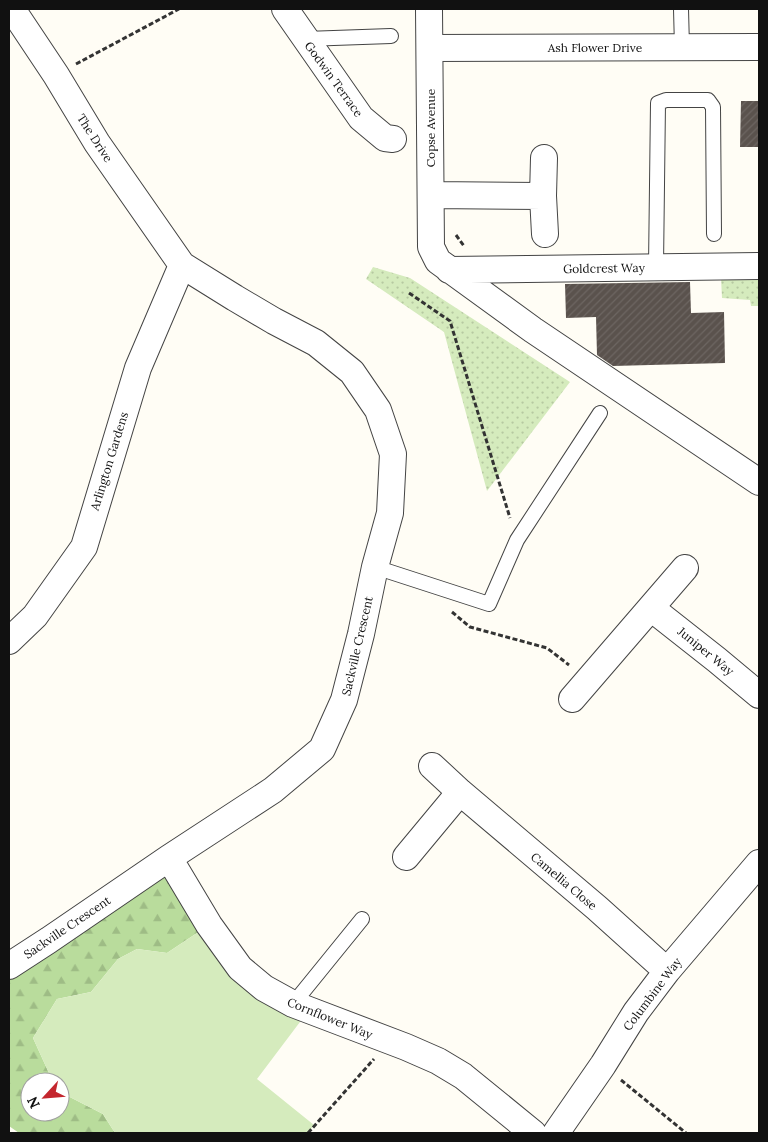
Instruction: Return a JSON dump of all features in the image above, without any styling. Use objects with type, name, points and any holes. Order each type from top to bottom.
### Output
[{"type":"street","name":"The Drive","points":[[12,9],[56,75],[97,142],[182,265]]},
{"type":"street","name":"Godwin Terrace","points":[[285,9],[361,118],[385,138],[393,139]]},
{"type":"street","name":"Copse Avenue","points":[[429,9],[431,247],[438,261],[449,270]]},
{"type":"street","name":"Ash Flower Drive","points":[[430,48],[759,47]]},
{"type":"street","points":[[544,158],[544,234]]},
{"type":"street","points":[[431,195],[543,196]]},
{"type":"street","name":"Sackville Crescent","points":[[9,966],[273,790],[322,749],[344,700],[361,634],[375,567],[390,513],[393,454],[378,410],[352,372],[316,343],[274,321],[182,265]]},
{"type":"street","name":"Arlington Gardens","points":[[9,641],[34,616],[84,547],[138,368],[182,265]]},
{"type":"street","name":"Goldcrest Way","points":[[449,270],[759,266]]},
{"type":"street","points":[[449,270],[533,330],[730,457],[759,482]]},
{"type":"street","points":[[572,699],[684,568]]},
{"type":"street","name":"Juniper Way","points":[[651,608],[759,695]]},
{"type":"street","name":"Camellia Close","points":[[432,766],[667,971]]},
{"type":"street","points":[[406,857],[460,792]]},
{"type":"street","name":"Cornflower Way","points":[[169,858],[209,925],[240,968],[264,988],[293,1004],[438,1061],[463,1076],[533,1133]]},
{"type":"street","name":"Columbine Way","points":[[556,1133],[603,1065],[636,1012],[667,971],[759,863]]},
{"type":"lane","points":[[681,9],[682,47]]},
{"type":"lane","points":[[305,39],[391,36]]},
{"type":"lane","points":[[656,267],[658,103],[666,100],[708,100],[713,107],[714,234]]},
{"type":"lane","points":[[375,567],[489,604],[517,540],[600,413]]},
{"type":"lane","points":[[293,1004],[362,919]]},
{"type":"path","points":[[56,75],[179,9]]},
{"type":"path","points":[[409,293],[450,321],[517,540]]},
{"type":"path","points":[[449,609],[470,627],[547,648],[567,664],[593,674]]},
{"type":"path","points":[[308,1133],[389,1041]]},
{"type":"path","points":[[603,1065],[686,1133]]},
{"type":"green space","points":[[373,267],[410,278],[570,382],[487,491],[444,332],[366,279]]},
{"type":"green space","points":[[721,278],[759,278],[759,306],[751,306],[750,300],[722,298]]},
{"type":"green space","points":[[169,858],[209,925],[167,953],[137,949],[118,959],[91,992],[57,999],[33,1038],[48,1072],[20,1072],[20,1122],[70,1122],[70,1097],[103,1114],[115,1133],[19,1133],[9,1126],[9,966]]},
{"type":"green space","points":[[209,925],[309,1010],[257,1079],[314,1125],[308,1133],[115,1133],[103,1114],[70,1097],[70,1072],[48,1072],[33,1038],[57,999],[91,992],[118,959],[137,949],[167,953]]},
{"type":"building","points":[[741,101],[759,101],[759,147],[740,147]]},
{"type":"building","points":[[690,282],[691,313],[724,312],[725,363],[613,366],[597,355],[596,317],[566,318],[565,284]]}]
